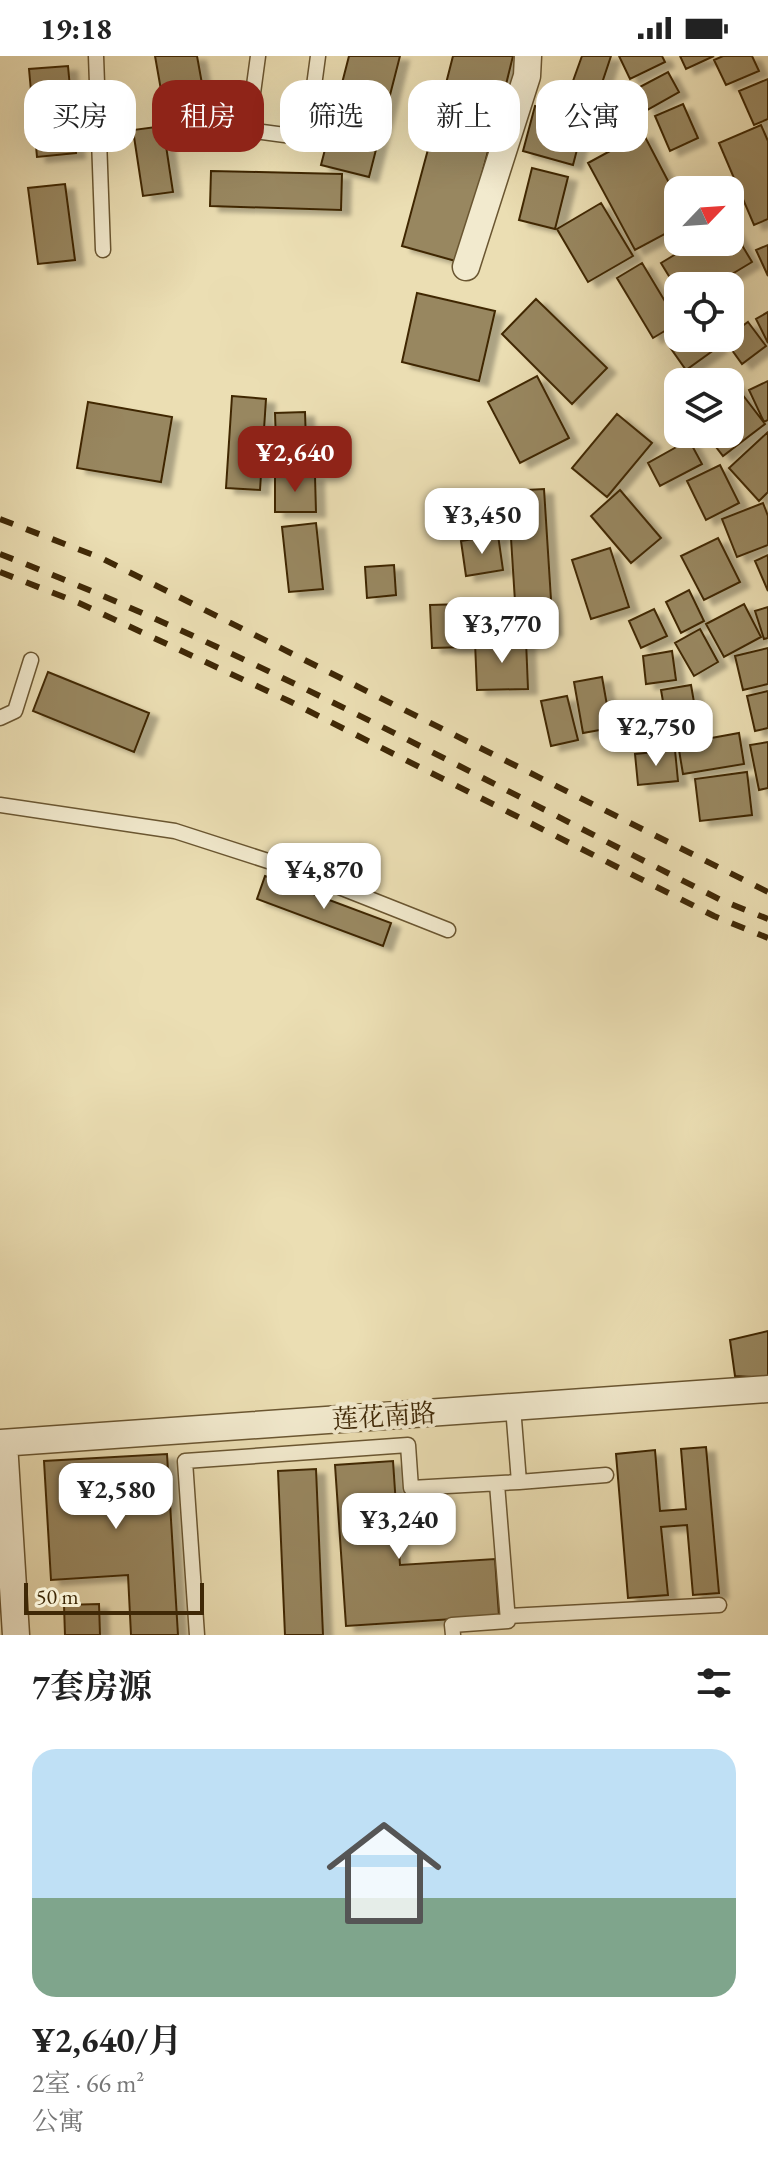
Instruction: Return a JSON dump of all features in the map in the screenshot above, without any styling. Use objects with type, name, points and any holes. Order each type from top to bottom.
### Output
[{"type":"street","points":[[466,267],[527,76],[528,56]]},
{"type":"street","name":"莲花南路","points":[[2,1443],[768,1389]]},
{"type":"street","points":[[2,1443],[16,1635]]},
{"type":"lane","points":[[96,56],[103,250]]},
{"type":"lane","points":[[258,56],[248,130],[307,138],[318,56]]},
{"type":"lane","points":[[0,718],[15,711],[31,660]]},
{"type":"lane","points":[[0,805],[175,831],[299,871],[448,930]]},
{"type":"lane","points":[[513,1407],[519,1482]]},
{"type":"lane","points":[[197,1635],[185,1461],[408,1445],[411,1488],[606,1475]]},
{"type":"lane","points":[[453,1635],[452,1625],[508,1621],[497,1484]]},
{"type":"lane","points":[[508,1616],[719,1605]]},
{"type":"building","points":[[155,56],[197,56],[201,80],[159,80]]},
{"type":"building","points":[[349,56],[400,56],[392,87],[392,80],[343,80]]},
{"type":"building","points":[[453,56],[513,56],[507,80],[447,80]]},
{"type":"building","points":[[582,56],[611,56],[603,80],[573,80]]},
{"type":"building","points":[[619,56],[662,56],[665,62],[630,79]]},
{"type":"building","points":[[680,56],[714,56],[686,69]]},
{"type":"building","points":[[723,56],[752,56],[759,71],[726,85],[714,60]]},
{"type":"building","points":[[68,66],[69,80],[30,80],[29,69]]},
{"type":"building","points":[[668,72],[679,92],[648,109],[648,83]]},
{"type":"building","points":[[768,79],[768,119],[754,125],[739,91]]},
{"type":"building","points":[[683,104],[698,138],[670,151],[655,116]]},
{"type":"building","points":[[535,106],[536,152],[576,152],[573,165],[523,151]]},
{"type":"building","points":[[761,125],[768,141],[768,219],[754,225],[744,202],[744,176],[733,176],[719,143]]},
{"type":"building","points":[[152,127],[152,152],[167,152],[173,192],[143,196],[136,130]]},
{"type":"building","points":[[648,143],[665,176],[664,234],[635,250],[588,163],[608,152],[648,152]]},
{"type":"building","points":[[37,152],[76,152],[76,153],[37,157]]},
{"type":"building","points":[[324,152],[375,152],[369,177],[321,165]]},
{"type":"building","points":[[427,152],[488,152],[459,262],[402,246]]},
{"type":"building","points":[[532,168],[568,177],[555,229],[519,220]]},
{"type":"building","points":[[211,171],[342,174],[341,210],[210,206]]},
{"type":"building","points":[[65,184],[75,260],[38,264],[28,188]]},
{"type":"building","points":[[601,203],[633,256],[588,282],[557,229]]},
{"type":"building","points":[[768,245],[768,276],[756,250]]},
{"type":"building","points":[[744,249],[752,262],[735,272],[666,272],[661,263],[673,256],[744,256]]},
{"type":"building","points":[[642,263],[664,300],[664,331],[653,338],[617,278]]},
{"type":"building","points":[[417,293],[495,311],[479,381],[402,362]]},
{"type":"building","points":[[536,299],[607,368],[572,404],[502,334]]},
{"type":"building","points":[[768,312],[768,343],[756,319]]},
{"type":"building","points":[[748,322],[766,346],[742,364],[733,352],[744,352],[744,325]]},
{"type":"building","points":[[673,352],[711,352],[689,368],[685,368]]},
{"type":"building","points":[[537,376],[569,438],[520,463],[488,402]]},
{"type":"building","points":[[768,381],[768,420],[764,422],[749,390]]},
{"type":"building","points":[[232,396],[266,399],[260,490],[226,488]]},
{"type":"building","points":[[744,397],[765,424],[744,440]]},
{"type":"building","points":[[88,402],[172,417],[161,482],[77,468]]},
{"type":"building","points":[[305,412],[307,471],[277,472],[275,413]]},
{"type":"building","points":[[617,414],[652,443],[607,497],[572,468]]},
{"type":"building","points":[[768,432],[768,492],[759,501],[729,468]]},
{"type":"building","points":[[675,448],[693,448],[702,464],[660,486],[648,463]]},
{"type":"building","points":[[717,448],[734,448],[723,456]]},
{"type":"building","points":[[720,465],[739,503],[706,520],[687,481]]},
{"type":"building","points":[[275,476],[315,476],[316,512],[275,512]]},
{"type":"building","points":[[544,489],[553,631],[517,633],[508,491]]},
{"type":"building","points":[[620,490],[661,538],[631,563],[591,516]]},
{"type":"building","points":[[763,503],[768,516],[768,545],[737,557],[722,519]]},
{"type":"building","points":[[316,523],[323,589],[289,592],[282,527]]},
{"type":"building","points":[[498,535],[503,570],[466,576],[461,541]]},
{"type":"building","points":[[718,538],[740,582],[704,600],[681,556]]},
{"type":"building","points":[[610,548],[629,607],[591,619],[572,560]]},
{"type":"building","points":[[768,555],[768,591],[755,561]]},
{"type":"building","points":[[394,565],[396,595],[367,598],[365,567]]},
{"type":"building","points":[[689,590],[704,621],[681,633],[666,602]]},
{"type":"building","points":[[464,604],[466,647],[432,648],[430,605]]},
{"type":"building","points":[[744,604],[761,637],[724,657],[706,624]]},
{"type":"building","points":[[768,607],[768,638],[764,639],[755,611]]},
{"type":"building","points":[[654,609],[667,636],[641,648],[629,621]]},
{"type":"building","points":[[700,629],[718,662],[694,676],[675,643]]},
{"type":"building","points":[[526,640],[528,689],[477,690],[475,642]]},
{"type":"building","points":[[768,648],[768,684],[743,690],[735,656]]},
{"type":"building","points":[[672,651],[676,680],[646,684],[643,656]]},
{"type":"building","points":[[48,672],[149,713],[134,752],[33,711]]},
{"type":"building","points":[[602,677],[611,728],[583,733],[574,682]]},
{"type":"building","points":[[691,685],[699,731],[669,736],[661,690]]},
{"type":"building","points":[[768,691],[768,728],[755,731],[747,696]]},
{"type":"building","points":[[567,696],[578,740],[551,746],[541,701]]},
{"type":"building","points":[[739,733],[744,764],[683,774],[678,744]]},
{"type":"building","points":[[768,742],[768,788],[759,790],[750,745]]},
{"type":"building","points":[[675,750],[678,781],[638,785],[635,754]]},
{"type":"building","points":[[747,772],[752,815],[700,821],[695,779]]},
{"type":"building","points":[[265,876],[391,923],[383,946],[257,899]]},
{"type":"building","points":[[768,1331],[768,1378],[735,1376],[730,1340]]},
{"type":"building","points":[[706,1447],[719,1593],[693,1595],[687,1525],[661,1527],[668,1595],[628,1598],[616,1454],[655,1450],[660,1511],[686,1509],[681,1449]]},
{"type":"building","points":[[167,1454],[178,1635],[131,1635],[128,1575],[51,1580],[44,1461]]},
{"type":"building","points":[[393,1461],[400,1565],[495,1559],[499,1616],[346,1626],[335,1465]]},
{"type":"building","points":[[316,1469],[323,1635],[285,1635],[278,1471]]},
{"type":"building","points":[[99,1604],[100,1635],[65,1635],[64,1605]]},
{"type":"railway","points":[[0,519],[101,558],[768,892]]},
{"type":"railway","points":[[0,554],[274,674],[721,900],[768,919]]},
{"type":"railway","points":[[0,572],[79,603],[289,701],[714,916],[768,938]]}]
